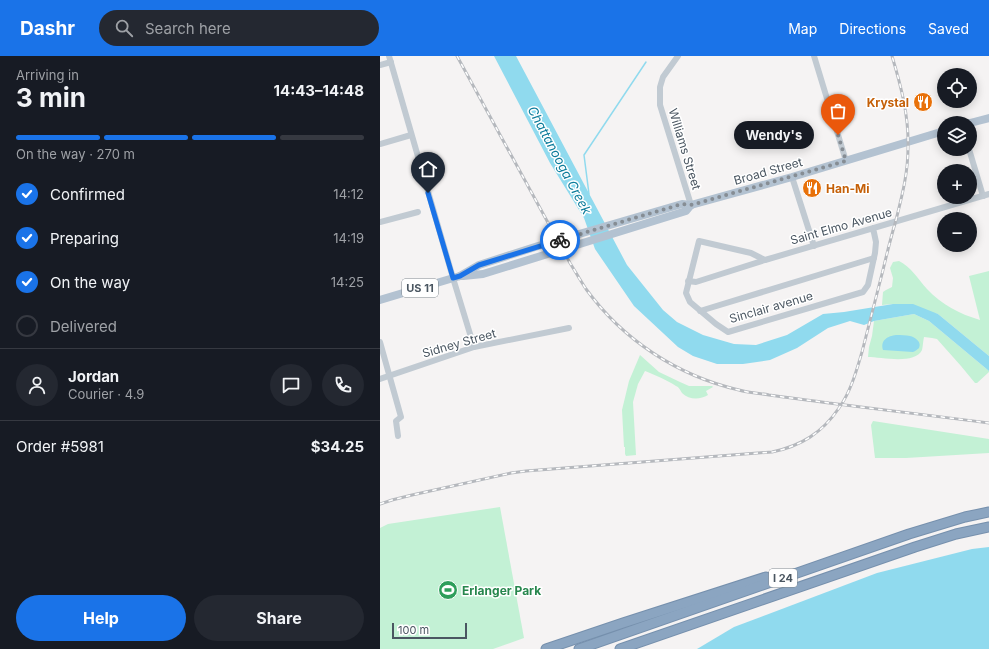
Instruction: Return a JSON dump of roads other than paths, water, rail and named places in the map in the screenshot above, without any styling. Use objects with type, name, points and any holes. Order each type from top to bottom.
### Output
[{"type":"highway","name":"I 24","points":[[579,649],[909,534],[965,517],[989,512]]},
{"type":"highway","name":"I 24","points":[[620,649],[915,547],[956,534],[989,527]]},
{"type":"highway","points":[[546,649],[774,575],[792,575]]},
{"type":"main road","points":[[977,122],[989,118]]},
{"type":"main road","name":"Broad Street","points":[[380,300],[457,277],[483,274],[686,212],[691,205],[792,177],[937,133]]},
{"type":"street","name":"Williams Street","points":[[678,56],[663,77],[660,87],[660,105],[691,205]]},
{"type":"street","points":[[814,56],[846,161]]},
{"type":"street","points":[[380,65],[390,59],[411,135],[457,277],[474,347]]},
{"type":"street","points":[[380,144],[411,135]]},
{"type":"street","points":[[972,156],[986,195]]},
{"type":"street","points":[[792,177],[814,246]]},
{"type":"street","name":"Saint Elmo Avenue","points":[[688,281],[696,282],[765,260],[986,195]]},
{"type":"street","points":[[380,222],[418,212]]},
{"type":"street","name":"Sinclair avenue","points":[[765,260],[751,253],[699,241],[686,293],[690,302],[728,332],[863,292],[868,285],[874,258],[876,242],[873,228]]},
{"type":"street","points":[[700,311],[874,258]]},
{"type":"street","name":"Sidney Street","points":[[380,379],[474,347],[569,328]]},
{"type":"street","points":[[380,342],[401,417],[396,421],[398,436]]},
{"type":"water","name":"Chattanooga Creek","points":[[494,56],[516,56],[627,265],[663,310],[677,322],[703,335],[734,344],[756,345],[787,335],[823,314],[893,304],[913,304],[938,314],[989,356],[989,371],[929,321],[914,314],[874,321],[864,325],[850,321],[828,328],[797,348],[770,360],[743,364],[717,364],[693,356],[678,347],[634,306],[595,249],[584,218],[550,163]]},
{"type":"water","points":[[896,335],[907,335],[914,337],[920,344],[919,348],[913,352],[883,350],[882,347],[885,339]]},
{"type":"water","points":[[989,547],[989,649],[697,649],[734,627],[877,573],[972,549]]},
{"type":"waterway","name":"Chattanooga Creek","points":[[589,194],[584,155],[646,62]]},
{"type":"railway","points":[[457,56],[570,263],[586,289],[617,324],[635,340],[674,365],[695,375],[716,384],[743,391],[989,423]]},
{"type":"railway","points":[[380,504],[412,495],[526,471],[772,452],[801,442],[825,425],[839,408],[847,395],[855,374],[862,352],[904,184],[908,157],[906,113],[892,56]]},
{"type":"place","name":"Krystal","points":[[923,102]]},
{"type":"place","name":"Wendy's","points":[[838,135]]},
{"type":"place","name":"Han-Mi","points":[[812,188]]},
{"type":"place","name":"Erlanger Park","points":[[448,590]]}]
